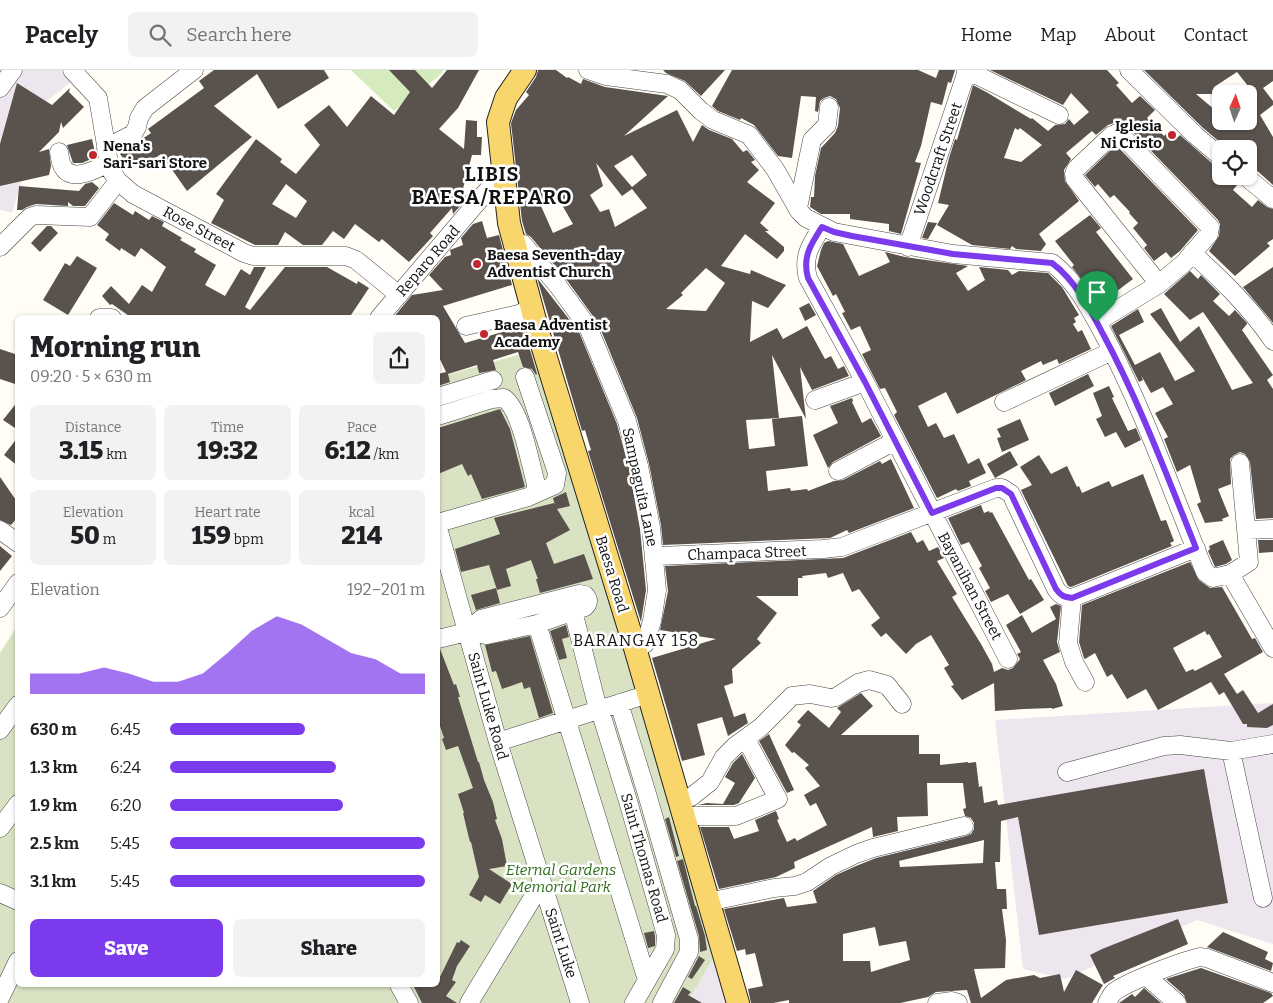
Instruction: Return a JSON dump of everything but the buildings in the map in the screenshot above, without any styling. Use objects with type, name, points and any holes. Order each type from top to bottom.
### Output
[{"type":"main road","points":[[503,172],[498,122],[506,98],[525,70]]},
{"type":"main road","name":"Baesa Road","points":[[503,172],[509,223],[539,336],[635,648],[738,1003]]},
{"type":"street","points":[[0,88],[13,70]]},
{"type":"street","name":"Rose Street","points":[[72,70],[98,98],[110,169],[118,181],[133,194],[244,253],[264,256],[346,256],[356,260],[399,295]]},
{"type":"street","points":[[59,152],[62,167],[68,173],[75,175],[100,167],[107,155],[133,134],[145,108],[194,70]]},
{"type":"street","points":[[588,70],[606,76],[667,84],[680,90],[713,120],[749,135],[775,169],[799,211],[806,218],[822,227],[834,232],[953,254],[1052,263],[1063,271],[1097,322],[1112,351],[1143,416],[1208,575],[1213,578],[1230,574],[1250,562],[1240,462]]},
{"type":"street","points":[[967,70],[1059,115]]},
{"type":"street","name":"Woodcraft Street","points":[[908,246],[967,70]]},
{"type":"street","points":[[1129,70],[1195,135],[1212,149]]},
{"type":"street","points":[[798,208],[812,140],[827,125],[829,107]]},
{"type":"street","points":[[1097,322],[1159,284],[1192,253],[1211,231],[1210,227],[1117,133],[1112,135],[1076,170],[1074,174],[1075,180],[1159,284]]},
{"type":"street","name":"Reparo Road","points":[[382,315],[503,172]]},
{"type":"street","points":[[0,247],[30,217],[36,215],[90,217],[118,181]]},
{"type":"street","points":[[1256,185],[1273,199]]},
{"type":"street","name":"Bayanihan Street","points":[[822,227],[809,246],[805,269],[808,278],[865,382],[1008,659]]},
{"type":"street","name":"Sampaguita Lane","points":[[514,244],[522,244],[558,286],[588,327],[627,421],[652,527],[654,560]]},
{"type":"street","points":[[1192,253],[1232,289],[1260,321],[1273,341]]},
{"type":"street","points":[[466,326],[519,314],[532,308]]},
{"type":"street","points":[[1004,402],[1112,351]]},
{"type":"street","points":[[440,522],[528,497],[555,485],[558,473],[525,377]]},
{"type":"street","points":[[440,396],[494,380]]},
{"type":"street","points":[[815,400],[865,382]]},
{"type":"street","points":[[440,415],[492,399],[504,398],[510,402],[520,426],[534,476],[536,484],[535,493]]},
{"type":"street","points":[[838,471],[895,441]]},
{"type":"street","name":"Champaca Street","points":[[654,560],[659,556],[842,547],[996,488],[1008,491],[1011,494],[1056,589],[1060,595],[1072,598]]},
{"type":"street","points":[[1248,530],[1273,529]]},
{"type":"street","points":[[0,530],[15,541]]},
{"type":"street","name":"Saint Luke Road","points":[[440,535],[466,632],[541,884]]},
{"type":"street","points":[[1085,682],[1074,662],[1068,643],[1072,598],[1196,548]]},
{"type":"street","points":[[635,648],[645,644],[652,621],[657,590],[654,560]]},
{"type":"street","points":[[1230,574],[1273,648]]},
{"type":"street","points":[[0,608],[15,587]]},
{"type":"street","points":[[440,638],[466,632],[487,635],[537,624],[573,612],[588,604],[588,601],[586,595],[579,594],[481,619],[466,632]]},
{"type":"street","name":"Saint Thomas Road","points":[[573,612],[598,709],[628,801],[666,935],[665,949],[634,1003]]},
{"type":"street","points":[[537,624],[648,980]]},
{"type":"street","points":[[681,808],[710,782],[724,757],[734,746],[761,727],[787,699],[796,694],[836,697],[858,683],[869,680],[887,685],[902,704]]},
{"type":"street","points":[[498,742],[636,698]]},
{"type":"street","points":[[619,703],[648,794],[688,939],[689,952],[662,1003]]},
{"type":"street","points":[[0,730],[15,709]]},
{"type":"street","points":[[681,808],[736,816],[778,799],[746,739]]},
{"type":"street","points":[[1067,772],[1164,746],[1180,745],[1231,751],[1273,744]]},
{"type":"street","points":[[1231,751],[1263,898]]},
{"type":"street","points":[[628,801],[648,794]]},
{"type":"street","points":[[0,828],[15,808]]},
{"type":"street","points":[[708,902],[774,888],[795,886],[807,882],[835,864],[873,848],[964,826]]},
{"type":"street","points":[[469,1003],[541,884]]},
{"type":"street","name":"Saint Luke","points":[[541,884],[578,1001]]},
{"type":"street","points":[[0,893],[15,900]]},
{"type":"street","points":[[666,935],[688,939]]},
{"type":"street","points":[[1107,1003],[1113,993],[1146,976],[1200,957],[1273,984]]},
{"type":"street","points":[[0,998],[15,967]]},
{"type":"street","points":[[1146,976],[1177,1003]]},
{"type":"street","points":[[400,987],[409,1003]]},
{"type":"shaded area","points":[[0,70],[60,70],[71,82],[47,101],[12,213],[0,210]]},
{"type":"shaded area","points":[[1273,703],[1273,944],[1197,920],[1065,979],[1023,969],[995,720]]},
{"type":"shaded area","points":[[713,959],[726,1003],[687,1003]]},
{"type":"green space","points":[[351,70],[444,70],[394,111]]},
{"type":"green space","name":"Eternal Gardens Memorial Park","points":[[535,350],[627,655],[713,959],[687,1003],[0,1003],[0,653],[15,629],[15,987],[440,987],[440,377]]},
{"type":"place","name":"Iglesia Ni Cristo","points":[[1172,135]]},
{"type":"place","name":"Nena's Sari-sari Store","points":[[93,155]]},
{"type":"place","name":"Baesa Seventh-day Adventist Church","points":[[477,264]]},
{"type":"place","name":"Baesa Adventist Academy","points":[[484,334]]},
{"type":"district","name":"LIBIS BAESA/REPARO","points":[[492,186]]},
{"type":"district","name":"BARANGAY 158","points":[[636,640]]},
{"type":"route","points":[[822,227],[852,236],[953,254],[1052,263],[1063,271],[1097,322],[1143,416],[1196,548],[1072,598],[1060,595],[1056,589],[1008,491],[996,488],[932,513],[865,382],[808,278],[805,269],[806,257],[809,246],[822,227]]}]
